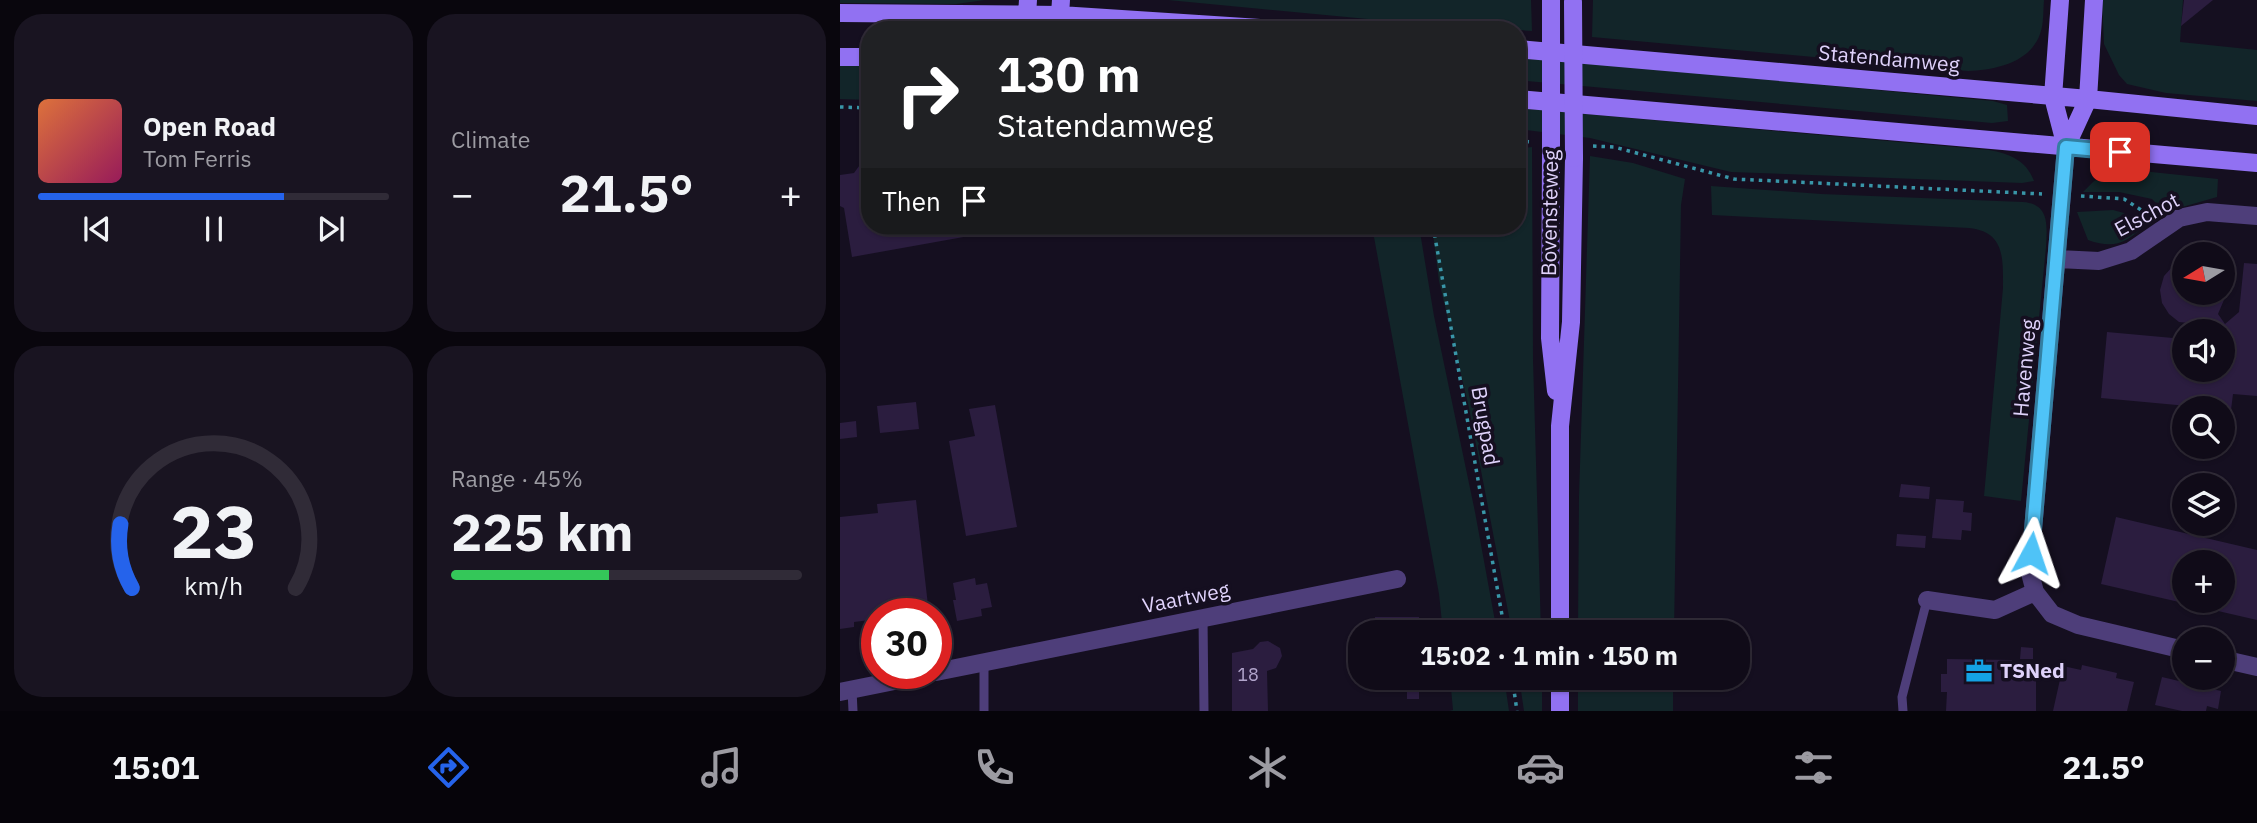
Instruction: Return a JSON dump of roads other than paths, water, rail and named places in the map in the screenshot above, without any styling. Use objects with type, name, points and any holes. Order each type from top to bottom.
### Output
[{"type":"main road","name":"Bovensteweg","points":[[1551,0],[1548,149],[1550,338],[1560,426]]},
{"type":"main road","points":[[2060,0],[2053,97],[2066,147]]},
{"type":"main road","points":[[2066,147],[2088,99],[2094,0]]},
{"type":"main road","name":"Bovensteweg","points":[[1560,620],[1560,426],[1571,322],[1580,151],[1573,1]]},
{"type":"main road","points":[[840,13],[1058,15],[1150,21]]},
{"type":"main road","name":"Statendamweg","points":[[1526,50],[2257,116]]},
{"type":"main road","points":[[840,57],[861,57]]},
{"type":"main road","points":[[1526,100],[2257,163]]},
{"type":"main road","points":[[1560,690],[1560,711]]},
{"type":"street","name":"Havenweg","points":[[2035,592],[2030,573],[2031,553],[2066,147]]},
{"type":"street","name":"Elschot","points":[[2058,259],[2099,261],[2131,251],[2179,218],[2207,212],[2257,216]]},
{"type":"street","name":"Vaartweg","points":[[952,669],[1396,579]]},
{"type":"street","points":[[1927,600],[1995,610],[2035,592],[2052,614],[2078,625],[2172,647]]},
{"type":"street","points":[[2235,662],[2257,667]]},
{"type":"lane","points":[[1903,711],[1902,697],[1927,600]]},
{"type":"lane","points":[[1203,617],[1204,711]]},
{"type":"lane","points":[[984,662],[984,711]]},
{"type":"lane","points":[[846,692],[853,711]]},
{"type":"place","name":"TSNed","points":[[1979,671]]}]
